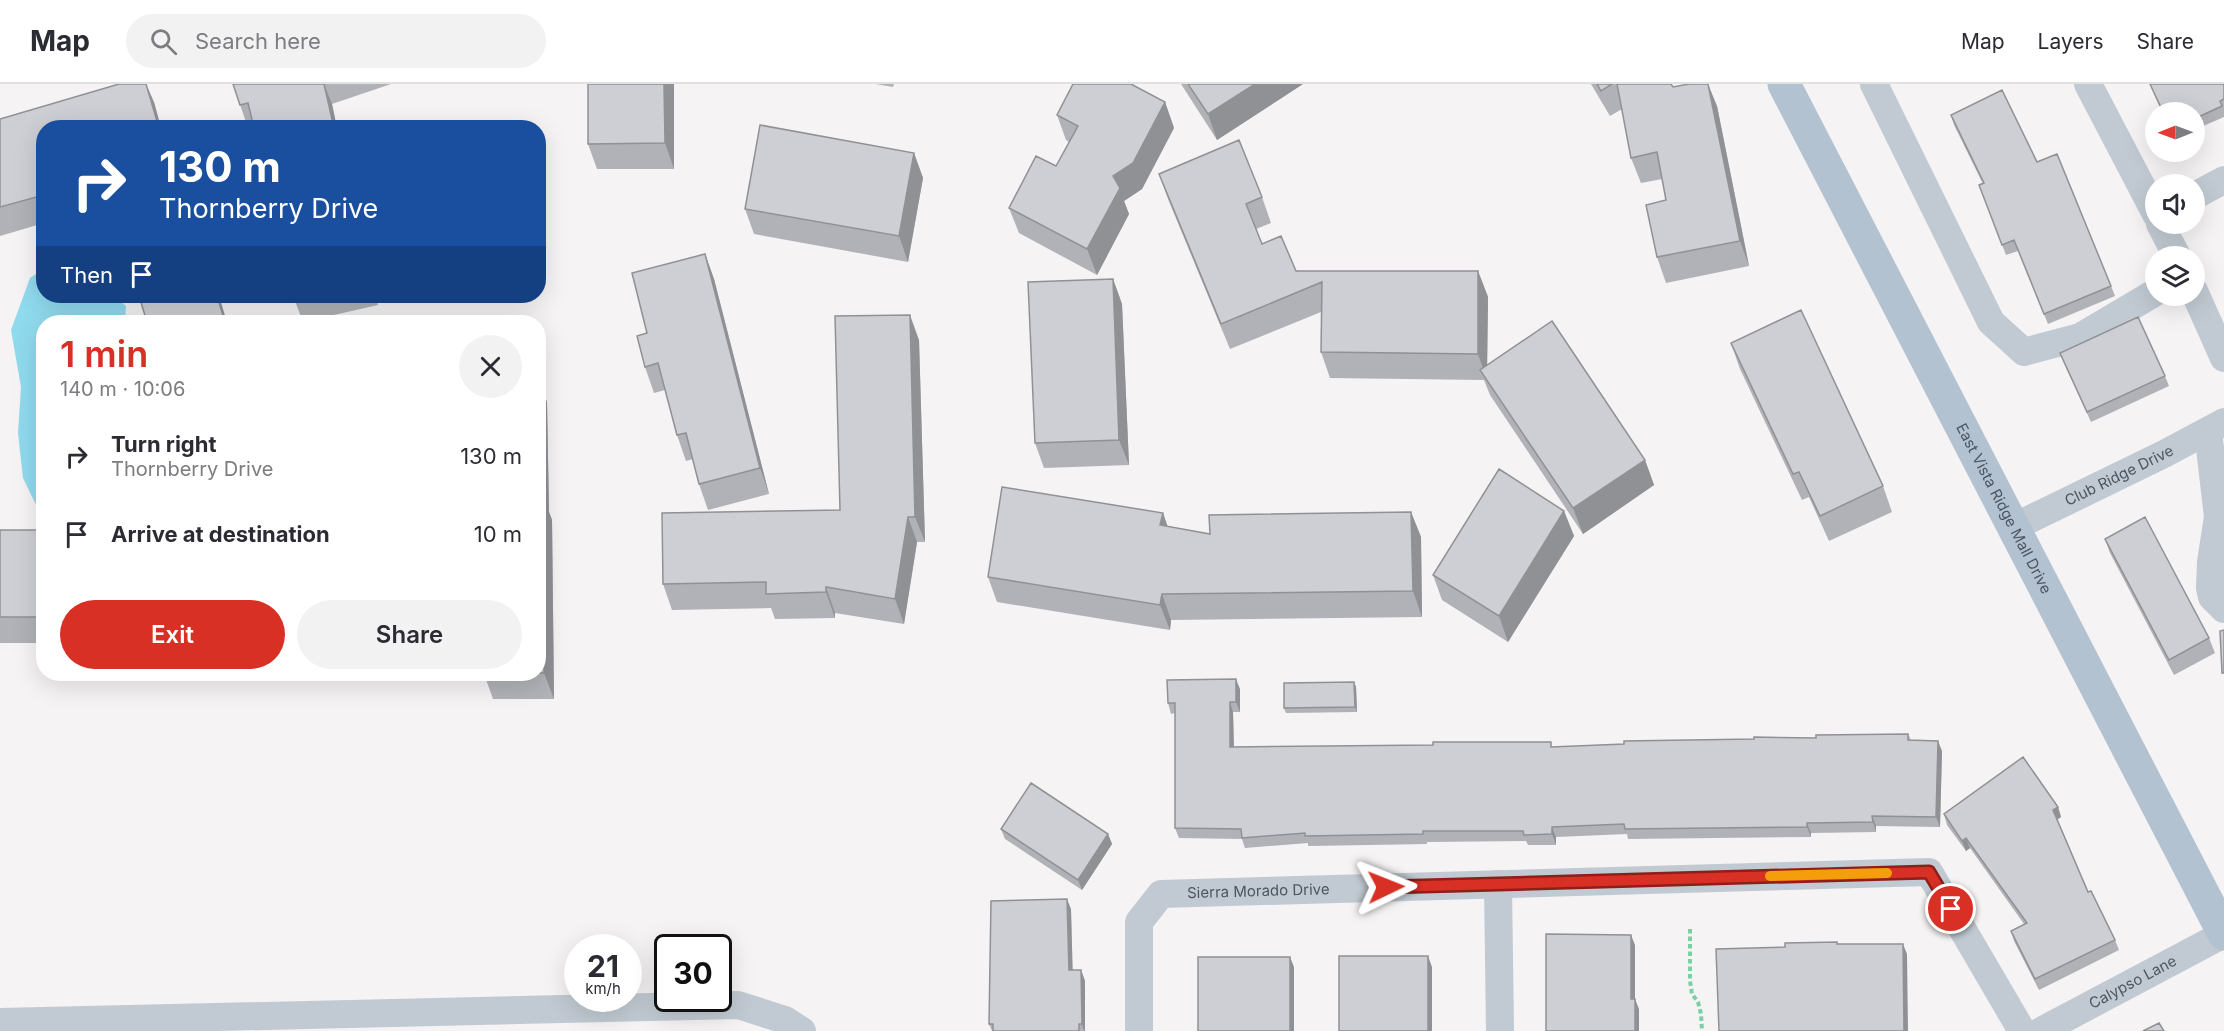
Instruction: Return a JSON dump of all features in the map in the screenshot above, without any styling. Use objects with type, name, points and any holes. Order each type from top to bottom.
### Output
[{"type":"main road","name":"East Vista Ridge Mall Drive","points":[[1784,84],[2224,934]]},
{"type":"street","points":[[1874,84],[1990,322],[2024,352],[2080,337],[2145,299]]},
{"type":"street","points":[[2088,84],[2145,193]]},
{"type":"street","points":[[2205,190],[2224,180]]},
{"type":"street","points":[[2201,306],[2224,358]]},
{"type":"street","name":"Club Ridge Drive","points":[[2014,527],[2216,427]]},
{"type":"street","points":[[2216,427],[2218,517],[2211,562],[2210,588],[2212,597],[2224,609]]},
{"type":"street","name":"Sierra Morado Drive","points":[[1139,1031],[1139,922],[1161,894],[1929,872],[2022,1031]]},
{"type":"street","points":[[1498,884],[1500,1031]]},
{"type":"street","name":"Calypso Lane","points":[[2042,1031],[2224,934]]},
{"type":"street","points":[[0,1022],[738,1005],[785,1020],[801,1031]]},
{"type":"path","points":[[1690,929],[1690,981],[1692,994],[1698,1002],[1701,1014],[1702,1031]]},
{"type":"water","points":[[36,274],[36,303],[122,303],[126,306],[125,315],[36,315],[36,505],[23,478],[18,433],[21,387],[11,330],[30,278]]},
{"type":"building","points":[[119,84],[146,84],[157,120],[36,120],[36,197],[0,207],[0,119]]},
{"type":"building","points":[[233,84],[324,84],[332,120],[252,120],[248,103],[240,105]]},
{"type":"building","points":[[588,84],[664,84],[665,143],[588,144]]},
{"type":"building","points":[[1073,84],[1131,84],[1165,102],[1133,163],[1113,176],[1120,188],[1087,249],[1009,208],[1036,156],[1056,166],[1078,126],[1057,115]]},
{"type":"building","points":[[1188,84],[1255,84],[1208,114]]},
{"type":"building","points":[[1597,84],[1612,84],[1601,91]]},
{"type":"building","points":[[1617,84],[1671,84],[1673,87],[1708,84],[1740,241],[1657,257],[1646,205],[1666,200],[1657,152],[1631,158]]},
{"type":"building","points":[[2150,84],[2224,84],[2224,99],[2220,101],[2222,106],[2205,114],[2205,102],[2158,102]]},
{"type":"building","points":[[2002,90],[2037,162],[2057,154],[2111,286],[2044,314],[2014,240],[2002,245],[1979,185],[1984,183],[1951,115]]},
{"type":"building","points":[[760,125],[914,153],[899,236],[745,209]]},
{"type":"building","points":[[1239,140],[1262,197],[1246,204],[1262,244],[1281,236],[1296,271],[1478,271],[1478,354],[1321,352],[1322,282],[1221,324],[1159,174]]},
{"type":"building","points":[[705,254],[760,468],[699,484],[686,433],[677,435],[658,363],[645,367],[637,336],[647,333],[632,273]]},
{"type":"building","points":[[1113,279],[1119,440],[1035,443],[1028,282]]},
{"type":"building","points":[[141,303],[219,303],[223,315],[145,315]]},
{"type":"building","points":[[1801,310],[1883,486],[1820,516],[1799,472],[1793,474],[1731,343]]},
{"type":"building","points":[[910,315],[915,517],[908,517],[895,599],[826,587],[826,592],[766,594],[766,582],[663,584],[662,513],[840,510],[835,316]]},
{"type":"building","points":[[2138,317],[2165,376],[2087,412],[2060,353]]},
{"type":"building","points":[[1552,321],[1645,460],[1573,508],[1480,370]]},
{"type":"building","points":[[1499,469],[1564,511],[1499,616],[1433,575]]},
{"type":"building","points":[[1002,487],[1163,513],[1160,525],[1210,534],[1209,515],[1411,512],[1413,591],[1162,594],[1160,605],[988,577]]},
{"type":"building","points":[[2145,517],[2209,638],[2169,660],[2105,539]]},
{"type":"building","points":[[0,530],[36,530],[36,617],[0,617]]},
{"type":"building","points":[[2224,630],[2224,673],[2222,673],[2220,631]]},
{"type":"building","points":[[1236,679],[1236,702],[1230,702],[1230,747],[1433,745],[1433,742],[1551,742],[1551,747],[1624,744],[1624,741],[1908,734],[1908,740],[1938,741],[1936,817],[1872,816],[1873,822],[1807,823],[1807,827],[1625,829],[1624,824],[1552,827],[1552,834],[1524,835],[1523,831],[1423,831],[1423,834],[1305,836],[1305,833],[1242,838],[1241,829],[1175,828],[1175,703],[1168,703],[1167,680]]},
{"type":"building","points":[[1354,682],[1355,707],[1284,708],[1284,683]]},
{"type":"building","points":[[2023,757],[2058,807],[2053,810],[2088,892],[2091,891],[2115,940],[2035,979],[2011,931],[2027,923],[1966,838],[1962,841],[1944,814]]},
{"type":"building","points":[[1031,783],[1108,834],[1078,880],[1001,829]]},
{"type":"building","points":[[1067,899],[1069,970],[1081,970],[1082,1024],[1079,1024],[1079,1031],[993,1031],[993,1024],[989,1024],[991,901]]},
{"type":"building","points":[[1546,934],[1631,935],[1631,999],[1635,999],[1635,1031],[1546,1031]]},
{"type":"building","points":[[1837,942],[1837,944],[1903,944],[1904,1031],[1719,1031],[1716,949],[1785,947],[1785,943]]},
{"type":"building","points":[[1339,956],[1428,956],[1428,1031],[1339,1031]]},
{"type":"building","points":[[1198,957],[1290,957],[1290,1031],[1198,1031]]},
{"type":"building","points":[[2159,1023],[2164,1031],[2143,1031]]},
{"type":"slow traffic","points":[[1770,876],[1887,873]]},
{"type":"route","points":[[1386,887],[1929,872],[1951,909]]}]
